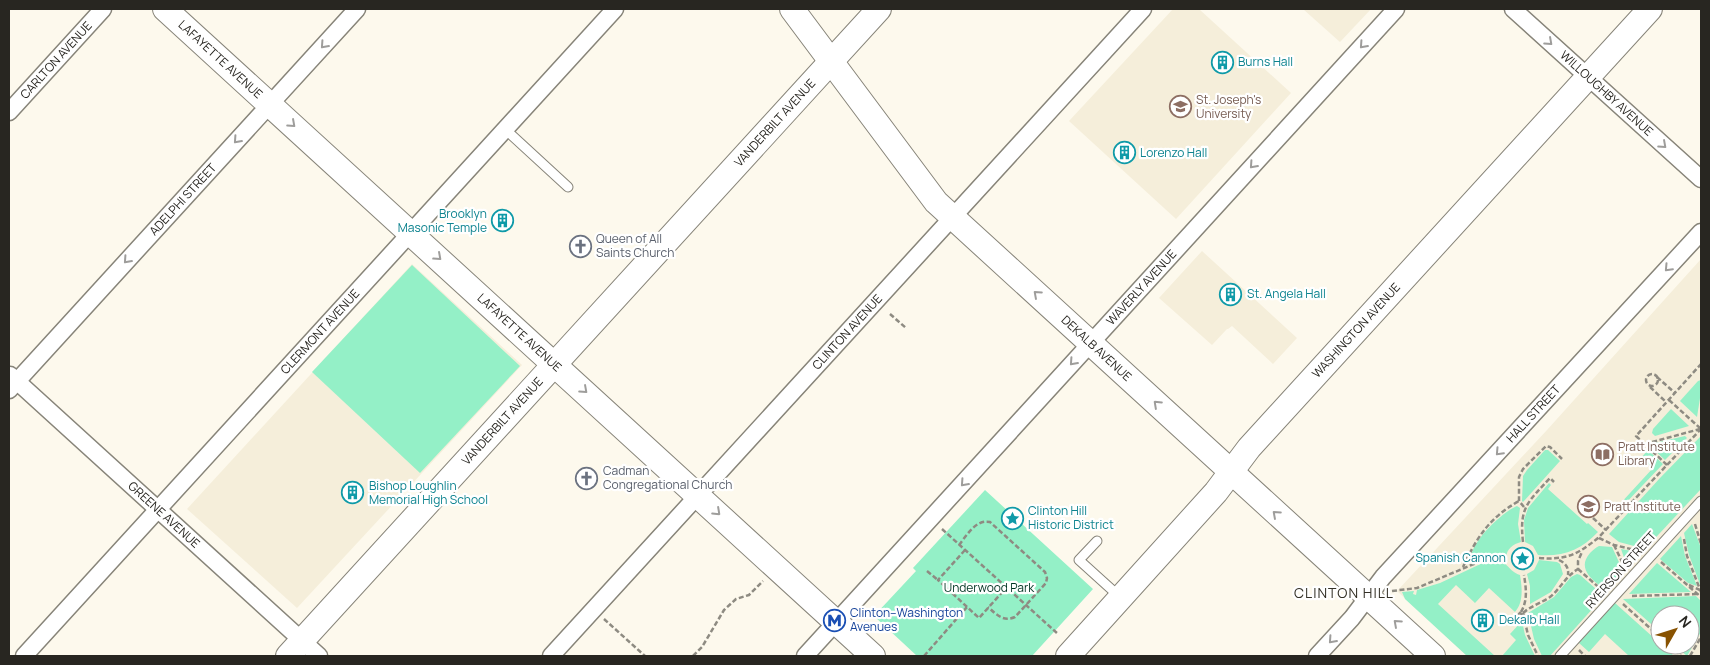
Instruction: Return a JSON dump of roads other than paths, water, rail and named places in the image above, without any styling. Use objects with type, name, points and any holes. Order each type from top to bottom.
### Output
[{"type":"main road","name":"LAFAYETTE AVENUE","points":[[165,9],[698,494],[873,656]]},
{"type":"main road","name":"DEKALB AVENUE","points":[[792,9],[936,202],[1433,656]]},
{"type":"main road","name":"VANDERBILT AVENUE","points":[[303,651],[555,364],[878,9]]},
{"type":"main road","name":"WASHINGTON AVENUE","points":[[1068,656],[1216,492],[1249,448],[1650,9]]},
{"type":"street","name":"CARLTON AVENUE","points":[[9,112],[102,9]]},
{"type":"street","name":"ADELPHI STREET","points":[[12,382],[357,9]]},
{"type":"street","name":"CLERMONT AVENUE","points":[[24,656],[616,9]]},
{"type":"street","name":"CLINTON AVENUE","points":[[551,656],[1142,9]]},
{"type":"street","name":"WAVERLY AVENUE","points":[[805,656],[1396,9]]},
{"type":"street","name":"WILLOUGHBY AVENUE","points":[[1513,9],[1701,179]]},
{"type":"street","name":"HALL STREET","points":[[1317,656],[1352,618],[1383,577],[1701,232]]},
{"type":"street","name":"GREENE AVENUE","points":[[12,382],[158,510],[303,651]]},
{"type":"lane","points":[[505,129],[568,187]]},
{"type":"lane","name":"RYERSON STREET","points":[[1560,656],[1701,501]]},
{"type":"lane","points":[[1097,541],[1079,560],[1121,598]]},
{"type":"place","name":"Burns Hall","points":[[1222,62]]},
{"type":"place","name":"St. Joseph's University","points":[[1180,107]]},
{"type":"place","name":"Lorenzo Hall","points":[[1124,153]]},
{"type":"place","name":"Brooklyn Masonic Temple","points":[[503,221]]},
{"type":"place","name":"Queen of All Saints Church","points":[[580,246]]},
{"type":"place","name":"St. Angela Hall","points":[[1231,294]]},
{"type":"place","name":"Pratt Institute Library","points":[[1602,454]]},
{"type":"place","name":"Cadman Congregational Church","points":[[587,478]]},
{"type":"place","name":"Bishop Loughlin Memorial High School","points":[[353,493]]},
{"type":"place","name":"Pratt Institute","points":[[1588,507]]},
{"type":"place","name":"Clinton Hill Historic District","points":[[1012,518]]},
{"type":"place","name":"Spanish Cannon","points":[[1522,558]]},
{"type":"place","name":"Clinton–Washington Avenues","points":[[834,620]]},
{"type":"place","name":"Dekalb Hall","points":[[1483,620]]},
{"type":"district","name":"CLINTON HILL","points":[[1344,593]]},
{"type":"park label","name":"Underwood Park","points":[[989,588]]}]
